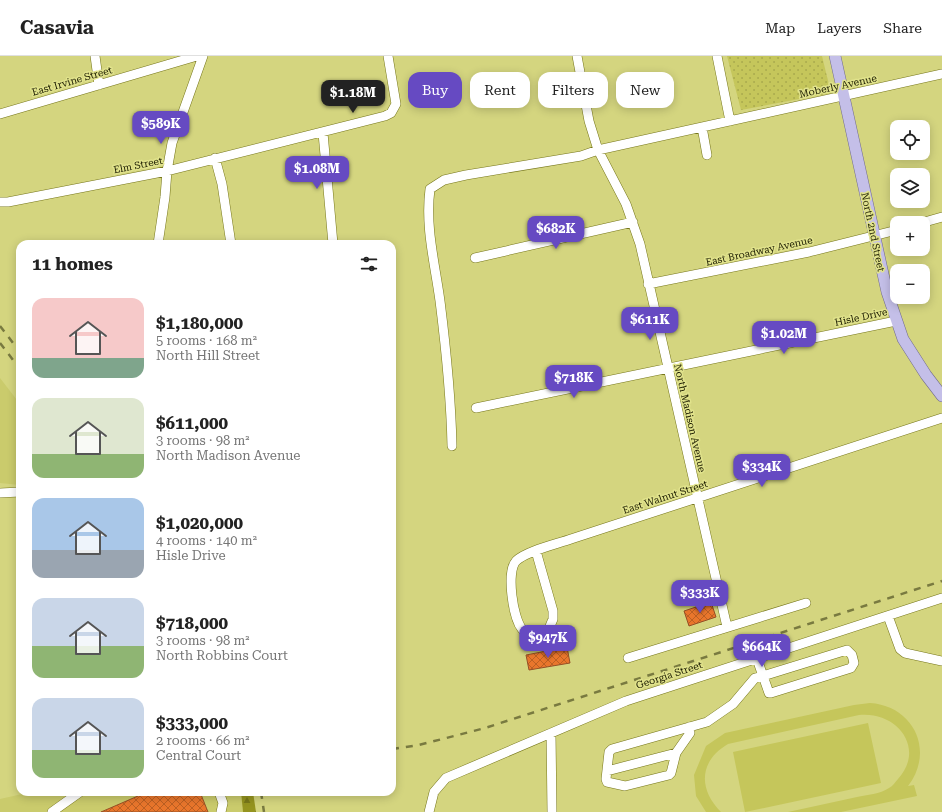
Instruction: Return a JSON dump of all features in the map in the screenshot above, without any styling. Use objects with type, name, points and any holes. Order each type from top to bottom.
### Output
[{"type":"main road","name":"North 2nd Street","points":[[835,56],[874,236],[887,292],[896,321],[903,339],[913,356],[942,396]]},
{"type":"street","points":[[95,56],[99,85]]},
{"type":"street","name":"East Irvine Street","points":[[0,114],[197,56]]},
{"type":"street","points":[[159,240],[172,143],[181,114],[203,56]]},
{"type":"street","name":"Elm Street","points":[[1,202],[167,171],[214,158],[323,133],[385,116],[391,113],[396,104],[388,56]]},
{"type":"street","name":"North Madison Avenue","points":[[577,56],[589,121],[598,150],[633,222],[640,244],[667,369],[727,627]]},
{"type":"street","points":[[717,56],[730,121]]},
{"type":"street","name":"Moberly Avenue","points":[[452,446],[451,410],[440,301],[429,233],[428,206],[430,189],[444,180],[466,174],[552,161],[942,74]]},
{"type":"street","points":[[702,127],[707,155]]},
{"type":"street","points":[[323,133],[333,240]]},
{"type":"street","points":[[214,158],[222,184],[230,240]]},
{"type":"street","points":[[930,220],[942,217]]},
{"type":"street","points":[[475,258],[633,222]]},
{"type":"street","name":"East Broadway Avenue","points":[[648,284],[809,252],[890,232]]},
{"type":"street","name":"Hisle Drive","points":[[476,408],[896,321]]},
{"type":"street","name":"East Walnut Street","points":[[536,552],[553,611],[553,619],[548,632],[535,636],[525,632],[518,620],[510,580],[516,561],[522,556],[942,418]]},
{"type":"street","points":[[0,493],[16,492]]},
{"type":"street","name":"Georgia Street","points":[[429,812],[434,792],[446,778],[626,701],[942,598]]},
{"type":"street","points":[[628,658],[806,603]]},
{"type":"street","points":[[888,616],[900,649],[905,653],[942,661]]},
{"type":"street","points":[[689,727],[690,733],[676,752],[671,773],[625,786],[607,782],[609,752],[612,749],[689,727],[707,722],[738,699],[755,678],[763,676],[847,650],[852,655],[854,663],[851,668],[770,694],[763,676],[757,659]]},
{"type":"street","points":[[551,733],[552,812]]},
{"type":"street","points":[[607,771],[676,752]]},
{"type":"street","points":[[52,812],[74,796]]},
{"type":"street","points":[[220,796],[223,803],[221,812]]},
{"type":"shaded area","points":[[727,56],[822,56],[831,93],[741,110]]},
{"type":"shaded area","points":[[0,378],[16,399],[16,485],[0,483]]},
{"type":"shaded area","points":[[870,703],[885,706],[898,712],[908,721],[916,732],[920,759],[916,773],[908,786],[914,785],[917,796],[841,812],[788,812],[878,793],[893,785],[898,779],[906,767],[909,755],[908,744],[903,734],[895,725],[885,719],[873,715],[859,715],[728,744],[718,751],[711,759],[705,776],[705,785],[708,794],[721,812],[706,812],[696,796],[694,775],[706,746],[725,733],[854,705]]},
{"type":"shaded area","points":[[868,723],[881,783],[745,812],[733,752]]},
{"type":"shaded area","points":[[16,795],[241,796],[243,812],[0,812],[0,799]]},
{"type":"green space","points":[[241,796],[254,796],[256,812],[243,812]]},
{"type":"building","points":[[711,602],[716,617],[689,626],[684,611]]},
{"type":"building","points":[[567,647],[570,663],[529,670],[526,655]]},
{"type":"building","points":[[138,796],[202,796],[208,812],[101,812]]},
{"type":"railway","points":[[0,326],[16,347]]},
{"type":"railway","points":[[0,343],[16,364]]},
{"type":"railway","points":[[396,748],[419,745],[485,728],[942,581]]},
{"type":"railway","points":[[262,796],[264,812]]}]
